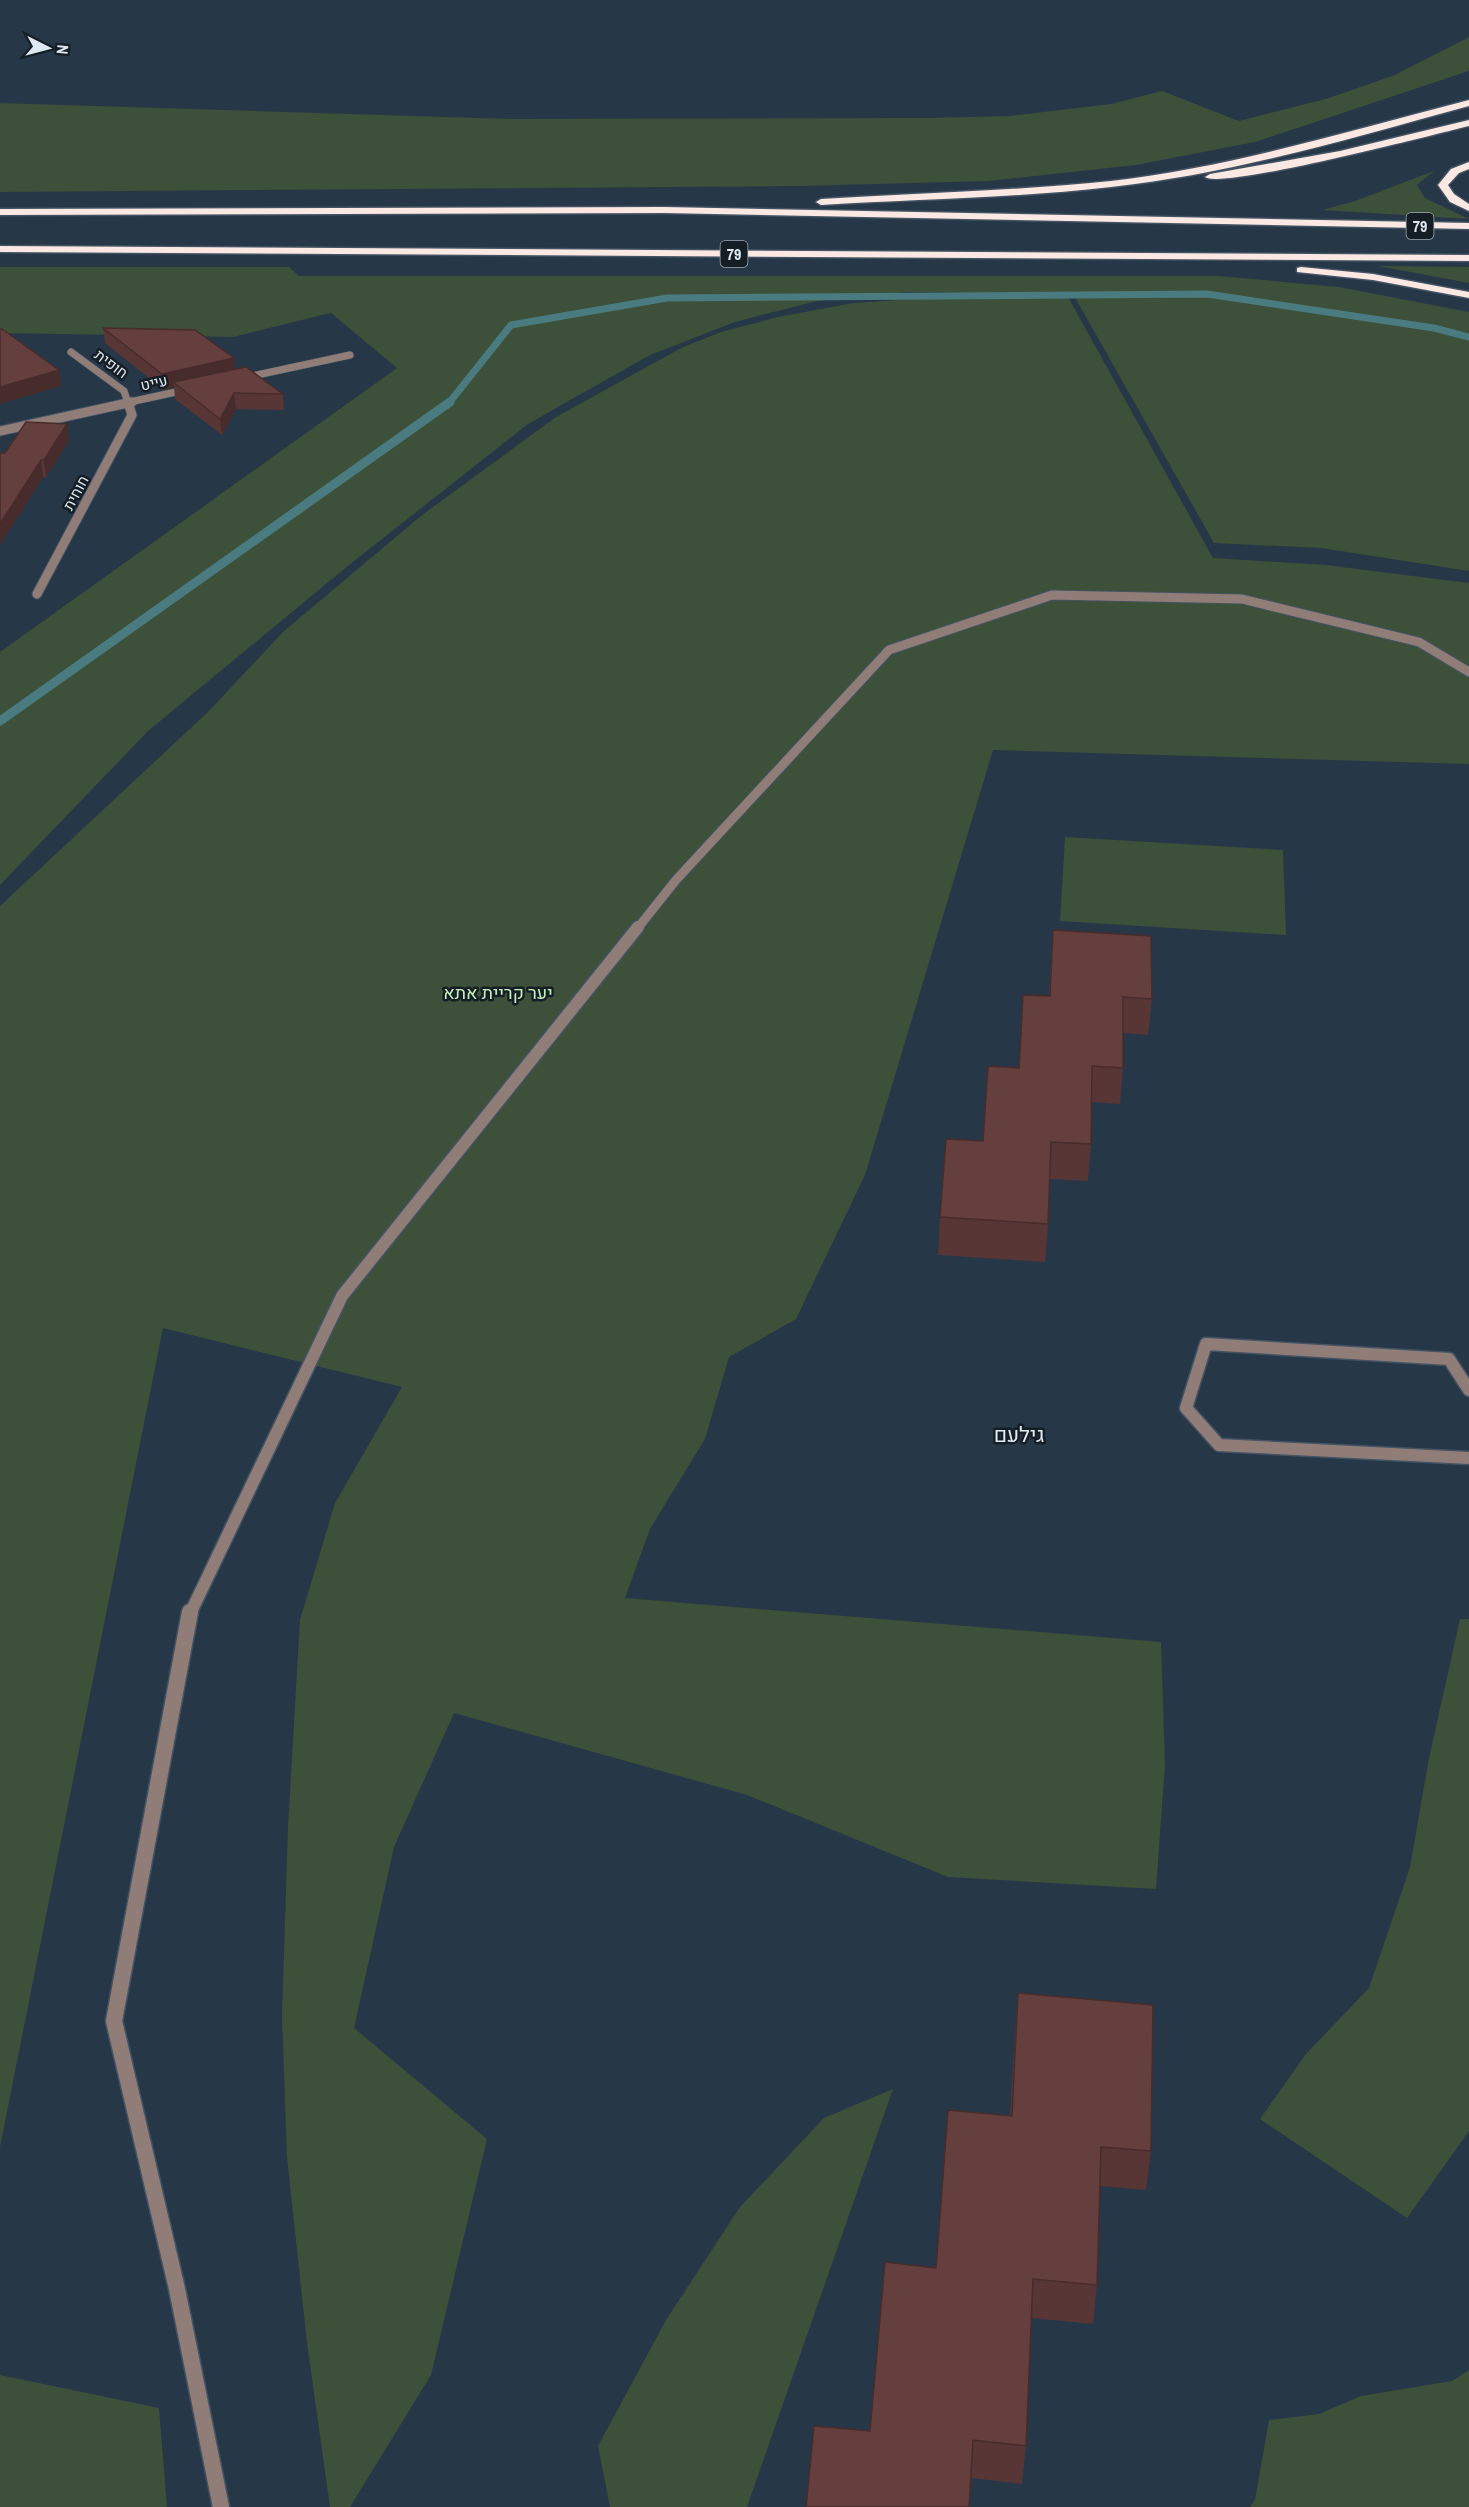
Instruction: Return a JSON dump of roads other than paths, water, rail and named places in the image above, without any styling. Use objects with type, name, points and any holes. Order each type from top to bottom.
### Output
[{"type":"highway","points":[[1111,184],[1234,161],[1346,136],[1469,103]]},
{"type":"highway","points":[[664,210],[989,194],[1111,184],[1172,182],[1245,173],[1382,145],[1469,123]]},
{"type":"highway","points":[[1443,185],[1455,171],[1469,165]]},
{"type":"highway","points":[[1443,185],[1469,171]]},
{"type":"highway","points":[[1443,185],[1445,192],[1454,200],[1469,208]]},
{"type":"highway","name":"79","points":[[0,212],[664,210],[1371,226],[1469,226]]},
{"type":"highway","name":"79","points":[[0,249],[1469,258]]},
{"type":"highway","points":[[1098,257],[1331,272],[1415,283],[1469,295]]},
{"type":"street","name":"חופית","points":[[71,352],[116,383],[129,403]]},
{"type":"street","points":[[234,380],[350,355]]},
{"type":"street","name":"עייט","points":[[0,431],[199,388]]},
{"type":"street","name":"חוחית","points":[[37,594],[130,421],[132,415],[129,403]]},
{"type":"street","points":[[221,2507],[177,2289],[114,2020],[190,1613],[342,1296],[676,880],[889,650],[1052,595],[1242,599],[1419,642],[1469,672]]},
{"type":"street","points":[[1469,1390],[1449,1359],[1206,1344],[1186,1408],[1219,1445],[1469,1458]]},
{"type":"waterway","points":[[450,402],[511,325],[667,298],[1207,294],[1434,328],[1469,337]]},
{"type":"waterway","points":[[0,721],[450,402]]},
{"type":"district","name":"גילעם","points":[[1019,1435]]},
{"type":"park label","name":"יער קריית אתא","points":[[498,993]]}]
